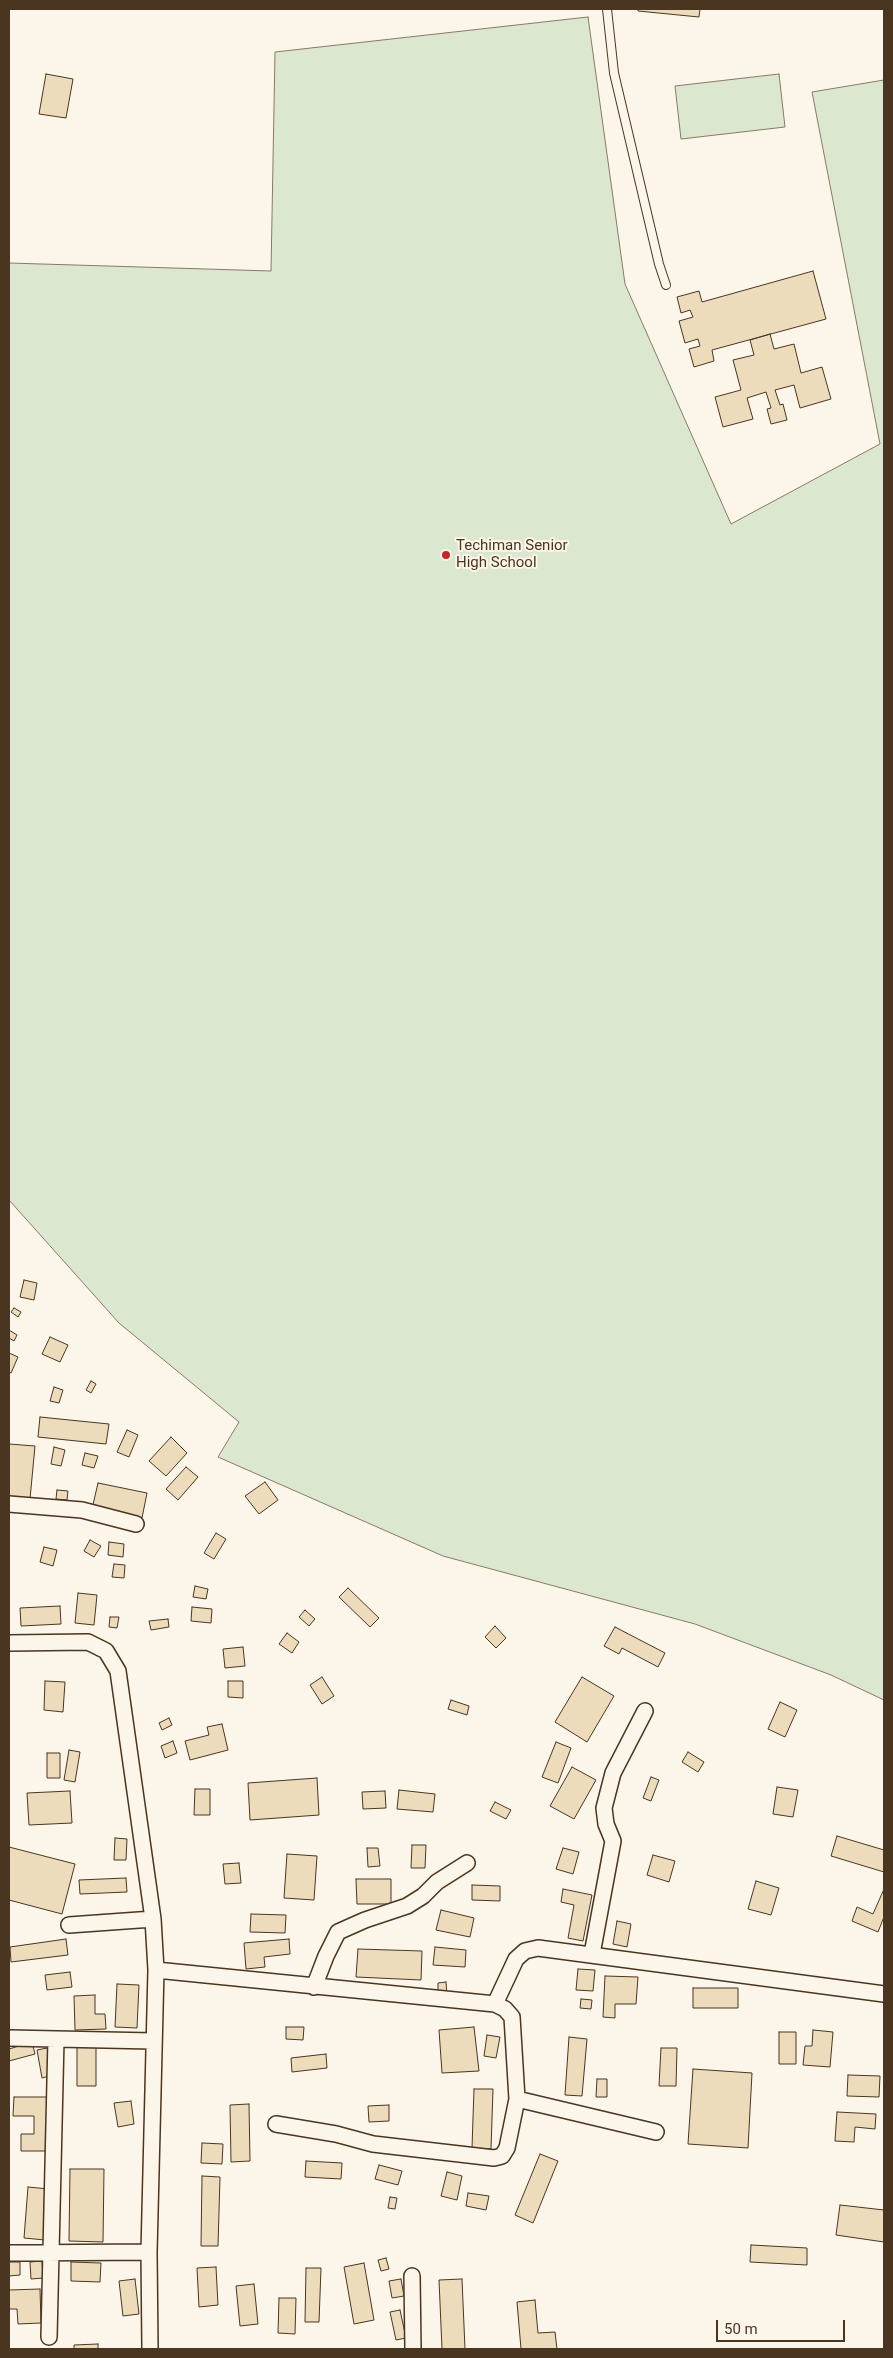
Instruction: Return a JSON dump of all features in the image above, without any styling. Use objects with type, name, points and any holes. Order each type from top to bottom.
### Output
[{"type":"street","points":[[9,1504],[82,1510],[136,1524]]},
{"type":"street","points":[[9,1643],[88,1642],[106,1651],[118,1671],[153,1919],[156,1970],[149,2252],[150,2349]]},
{"type":"street","points":[[592,1954],[614,1841],[606,1824],[604,1808],[613,1773],[645,1711]]},
{"type":"street","points":[[314,1987],[338,1932],[365,1920],[407,1906],[423,1896],[437,1882],[468,1863]]},
{"type":"street","points":[[69,1925],[153,1919]]},
{"type":"street","points":[[495,2004],[516,1959],[525,1951],[538,1948],[686,1966],[808,1986],[884,1994]]},
{"type":"street","points":[[156,1970],[495,2004],[505,2009],[512,2017],[517,2099],[507,2148],[502,2156],[494,2158],[373,2144],[336,2134],[276,2124]]},
{"type":"street","points":[[9,2038],[153,2041]]},
{"type":"street","points":[[49,2336],[56,2039]]},
{"type":"street","points":[[517,2099],[656,2132]]},
{"type":"street","points":[[9,2253],[149,2252]]},
{"type":"street","points":[[412,2276],[413,2349]]},
{"type":"lane","points":[[607,9],[614,73],[658,264],[666,285]]},
{"type":"green space","name":"Techiman Senior High School","points":[[588,17],[625,284],[731,524],[880,444],[812,92],[884,80],[884,1700],[831,1675],[695,1624],[443,1556],[218,1457],[239,1422],[119,1323],[9,1200],[9,263],[271,271],[275,52]]},
{"type":"green space","points":[[779,74],[785,127],[681,139],[675,86]]},
{"type":"building","points":[[638,9],[700,9],[699,17],[638,11]]},
{"type":"building","points":[[46,74],[73,79],[66,118],[39,114]]},
{"type":"building","points":[[813,271],[826,319],[712,350],[714,361],[694,367],[689,349],[700,346],[698,339],[685,343],[679,321],[693,317],[690,310],[681,313],[677,297],[699,291],[702,302]]},
{"type":"building","points":[[770,334],[774,349],[794,344],[801,373],[822,367],[831,399],[800,408],[794,385],[775,390],[780,405],[783,404],[787,420],[771,424],[767,409],[771,408],[766,392],[747,398],[753,419],[723,427],[715,397],[741,390],[733,360],[754,355],[750,340]]},
{"type":"building","points":[[24,1280],[37,1283],[34,1300],[20,1297]]},
{"type":"building","points":[[14,1308],[21,1312],[18,1317],[11,1312]]},
{"type":"building","points":[[9,1330],[17,1335],[14,1341],[9,1338]]},
{"type":"building","points":[[50,1337],[68,1345],[60,1362],[42,1354]]},
{"type":"building","points":[[9,1353],[18,1357],[11,1373],[9,1372]]},
{"type":"building","points":[[91,1381],[96,1384],[91,1393],[86,1390]]},
{"type":"building","points":[[54,1387],[63,1390],[59,1403],[50,1401]]},
{"type":"building","points":[[40,1417],[109,1424],[106,1444],[38,1437]]},
{"type":"building","points":[[127,1430],[138,1435],[129,1457],[117,1452]]},
{"type":"building","points":[[171,1437],[187,1453],[166,1476],[149,1461]]},
{"type":"building","points":[[9,1444],[35,1446],[30,1499],[9,1498]]},
{"type":"building","points":[[54,1447],[65,1450],[61,1466],[51,1464]]},
{"type":"building","points":[[85,1453],[98,1456],[94,1468],[82,1465]]},
{"type":"building","points":[[186,1467],[198,1477],[178,1500],[166,1489]]},
{"type":"building","points":[[265,1482],[278,1500],[259,1514],[245,1496]]},
{"type":"building","points":[[98,1483],[147,1493],[142,1518],[92,1509]]},
{"type":"building","points":[[57,1490],[68,1491],[67,1500],[56,1499]]},
{"type":"building","points":[[216,1533],[226,1539],[214,1559],[204,1553]]},
{"type":"building","points":[[90,1540],[101,1546],[94,1557],[84,1551]]},
{"type":"building","points":[[109,1542],[124,1544],[123,1557],[108,1555]]},
{"type":"building","points":[[44,1547],[57,1550],[53,1566],[40,1562]]},
{"type":"building","points":[[114,1564],[125,1565],[124,1578],[112,1577]]},
{"type":"building","points":[[195,1586],[208,1589],[206,1599],[193,1597]]},
{"type":"building","points":[[348,1588],[379,1618],[370,1627],[339,1597]]},
{"type":"building","points":[[78,1593],[97,1595],[94,1625],[75,1623]]},
{"type":"building","points":[[60,1606],[61,1624],[21,1626],[20,1608]]},
{"type":"building","points":[[192,1607],[212,1609],[211,1623],[191,1621]]},
{"type":"building","points":[[305,1610],[315,1619],[309,1626],[299,1617]]},
{"type":"building","points":[[110,1617],[119,1617],[117,1628],[109,1627]]},
{"type":"building","points":[[168,1619],[169,1627],[151,1630],[149,1621]]},
{"type":"building","points":[[495,1626],[506,1638],[496,1648],[485,1637]]},
{"type":"building","points":[[615,1627],[665,1653],[658,1667],[622,1648],[619,1654],[604,1646]]},
{"type":"building","points":[[287,1633],[299,1642],[292,1653],[279,1644]]},
{"type":"building","points":[[243,1647],[245,1666],[225,1668],[223,1649]]},
{"type":"building","points":[[322,1677],[334,1696],[322,1704],[310,1685]]},
{"type":"building","points":[[582,1677],[614,1696],[587,1742],[555,1722]]},
{"type":"building","points":[[45,1681],[65,1682],[63,1712],[44,1710]]},
{"type":"building","points":[[228,1681],[243,1681],[243,1698],[228,1697]]},
{"type":"building","points":[[451,1700],[469,1706],[467,1715],[448,1709]]},
{"type":"building","points":[[780,1702],[797,1710],[785,1737],[768,1729]]},
{"type":"building","points":[[169,1718],[172,1725],[162,1730],[159,1723]]},
{"type":"building","points":[[222,1724],[228,1750],[190,1760],[185,1741],[209,1735],[207,1727]]},
{"type":"building","points":[[173,1741],[177,1753],[165,1758],[161,1746]]},
{"type":"building","points":[[556,1742],[571,1748],[558,1783],[542,1777]]},
{"type":"building","points":[[69,1750],[80,1752],[75,1782],[64,1780]]},
{"type":"building","points":[[688,1752],[704,1762],[698,1772],[682,1762]]},
{"type":"building","points":[[47,1753],[60,1753],[60,1778],[47,1778]]},
{"type":"building","points":[[572,1767],[596,1780],[574,1819],[550,1806]]},
{"type":"building","points":[[651,1777],[659,1780],[651,1801],[643,1798]]},
{"type":"building","points":[[317,1778],[319,1815],[250,1820],[248,1783]]},
{"type":"building","points":[[777,1787],[798,1790],[793,1817],[773,1814]]},
{"type":"building","points":[[195,1789],[210,1789],[210,1815],[194,1815]]},
{"type":"building","points":[[399,1790],[435,1794],[433,1812],[397,1809]]},
{"type":"building","points":[[70,1791],[72,1823],[29,1825],[27,1793]]},
{"type":"building","points":[[385,1791],[386,1808],[363,1809],[362,1792]]},
{"type":"building","points":[[495,1802],[511,1810],[506,1819],[490,1811]]},
{"type":"building","points":[[837,1836],[884,1850],[884,1872],[831,1856]]},
{"type":"building","points":[[115,1838],[127,1839],[126,1860],[114,1860]]},
{"type":"building","points":[[412,1845],[426,1845],[425,1868],[411,1868]]},
{"type":"building","points":[[9,1847],[75,1864],[62,1914],[9,1900]]},
{"type":"building","points":[[367,1848],[378,1848],[380,1866],[368,1867]]},
{"type":"building","points":[[563,1848],[579,1852],[573,1874],[556,1869]]},
{"type":"building","points":[[287,1854],[317,1856],[314,1900],[284,1898]]},
{"type":"building","points":[[653,1855],[675,1861],[669,1882],[647,1875]]},
{"type":"building","points":[[239,1863],[241,1883],[225,1884],[223,1864]]},
{"type":"building","points":[[126,1878],[127,1892],[80,1894],[79,1880]]},
{"type":"building","points":[[356,1879],[391,1879],[391,1904],[357,1904]]},
{"type":"building","points":[[756,1881],[779,1888],[771,1915],[748,1909]]},
{"type":"building","points":[[472,1885],[500,1886],[500,1901],[472,1900]]},
{"type":"building","points":[[563,1889],[592,1895],[583,1941],[568,1938],[574,1905],[561,1902]]},
{"type":"building","points":[[884,1889],[884,1917],[878,1932],[852,1921],[857,1907],[873,1914]]},
{"type":"building","points":[[441,1910],[474,1918],[470,1937],[436,1930]]},
{"type":"building","points":[[251,1914],[286,1915],[285,1933],[250,1932]]},
{"type":"building","points":[[617,1921],[631,1924],[627,1947],[613,1944]]},
{"type":"building","points":[[66,1939],[68,1955],[11,1962],[10,1947]]},
{"type":"building","points":[[289,1939],[290,1954],[264,1957],[265,1967],[246,1969],[244,1943]]},
{"type":"building","points":[[435,1947],[466,1950],[465,1967],[433,1965]]},
{"type":"building","points":[[358,1949],[422,1951],[421,1980],[356,1977]]},
{"type":"building","points":[[578,1969],[595,1970],[593,1991],[576,1990]]},
{"type":"building","points":[[70,1972],[72,1987],[47,1990],[45,1975]]},
{"type":"building","points":[[605,1976],[638,1977],[636,2004],[615,2004],[615,2018],[603,2017]]},
{"type":"building","points":[[446,1982],[447,1995],[438,1996],[438,1983]]},
{"type":"building","points":[[117,1984],[139,1985],[137,2028],[115,2027]]},
{"type":"building","points":[[693,1988],[738,1988],[738,2008],[693,2008]]},
{"type":"building","points":[[95,1995],[95,2014],[105,2014],[106,2029],[75,2030],[74,1996]]},
{"type":"building","points":[[581,1999],[592,2000],[591,2009],[580,2008]]},
{"type":"building","points":[[286,2027],[304,2027],[303,2040],[286,2039]]},
{"type":"building","points":[[474,2027],[479,2071],[442,2073],[439,2030]]},
{"type":"building","points":[[813,2030],[833,2032],[830,2067],[803,2065],[805,2046],[812,2046]]},
{"type":"building","points":[[779,2032],[796,2032],[796,2064],[779,2064]]},
{"type":"building","points":[[487,2035],[500,2037],[496,2058],[484,2056]]},
{"type":"building","points":[[569,2037],[587,2039],[582,2096],[565,2095]]},
{"type":"building","points":[[32,2042],[35,2054],[9,2061],[9,2049]]},
{"type":"building","points":[[77,2047],[96,2047],[96,2086],[77,2086]]},
{"type":"building","points":[[47,2048],[53,2075],[42,2078],[37,2050]]},
{"type":"building","points":[[661,2048],[677,2048],[676,2086],[659,2086]]},
{"type":"building","points":[[326,2054],[327,2068],[292,2072],[291,2058]]},
{"type":"building","points":[[693,2069],[752,2073],[748,2148],[688,2144]]},
{"type":"building","points":[[848,2075],[880,2076],[879,2097],[847,2096]]},
{"type":"building","points":[[597,2079],[607,2079],[607,2097],[596,2097]]},
{"type":"building","points":[[474,2089],[493,2089],[491,2149],[472,2148]]},
{"type":"building","points":[[14,2097],[52,2097],[51,2151],[21,2151],[21,2134],[34,2134],[34,2116],[13,2116]]},
{"type":"building","points":[[131,2101],[134,2124],[118,2127],[114,2103]]},
{"type":"building","points":[[249,2104],[250,2161],[231,2162],[230,2105]]},
{"type":"building","points":[[389,2105],[389,2121],[369,2122],[368,2106]]},
{"type":"building","points":[[837,2112],[876,2114],[875,2129],[855,2127],[854,2142],[835,2141]]},
{"type":"building","points":[[202,2143],[223,2144],[222,2164],[201,2163]]},
{"type":"building","points":[[540,2154],[558,2161],[533,2223],[515,2215]]},
{"type":"building","points":[[306,2161],[342,2163],[341,2179],[305,2177]]},
{"type":"building","points":[[379,2165],[402,2171],[398,2185],[375,2179]]},
{"type":"building","points":[[70,2169],[104,2169],[103,2242],[69,2241]]},
{"type":"building","points":[[447,2172],[462,2176],[457,2200],[441,2196]]},
{"type":"building","points":[[202,2176],[220,2177],[218,2246],[201,2246]]},
{"type":"building","points":[[28,2187],[49,2189],[45,2240],[24,2238]]},
{"type":"building","points":[[468,2193],[489,2196],[486,2210],[466,2206]]},
{"type":"building","points":[[390,2197],[397,2198],[395,2209],[388,2208]]},
{"type":"building","points":[[840,2205],[884,2210],[884,2242],[836,2235]]},
{"type":"building","points":[[751,2245],[807,2248],[807,2265],[750,2262]]},
{"type":"building","points":[[386,2258],[389,2269],[381,2271],[378,2260]]},
{"type":"building","points":[[42,2261],[43,2278],[31,2279],[30,2262]]},
{"type":"building","points":[[9,2262],[20,2262],[20,2275],[9,2276]]},
{"type":"building","points":[[71,2262],[101,2263],[100,2282],[71,2281]]},
{"type":"building","points":[[364,2263],[374,2320],[354,2324],[344,2267]]},
{"type":"building","points":[[216,2267],[218,2305],[199,2307],[197,2268]]},
{"type":"building","points":[[306,2268],[321,2268],[319,2322],[305,2322]]},
{"type":"building","points":[[135,2279],[139,2314],[123,2316],[119,2281]]},
{"type":"building","points":[[401,2279],[404,2296],[392,2298],[389,2281]]},
{"type":"building","points":[[462,2279],[465,2349],[442,2349],[439,2280]]},
{"type":"building","points":[[254,2284],[258,2324],[240,2326],[236,2286]]},
{"type":"building","points":[[40,2289],[41,2323],[18,2324],[17,2309],[9,2309],[9,2290]]},
{"type":"building","points":[[279,2298],[296,2298],[295,2334],[278,2333]]},
{"type":"building","points":[[535,2300],[538,2333],[555,2332],[557,2349],[521,2349],[517,2302]]},
{"type":"building","points":[[400,2310],[406,2338],[396,2340],[390,2312]]},
{"type":"building","points":[[98,2344],[98,2349],[74,2349],[74,2345]]},
{"type":"place","name":"Techiman Senior High School","points":[[446,555]]}]
